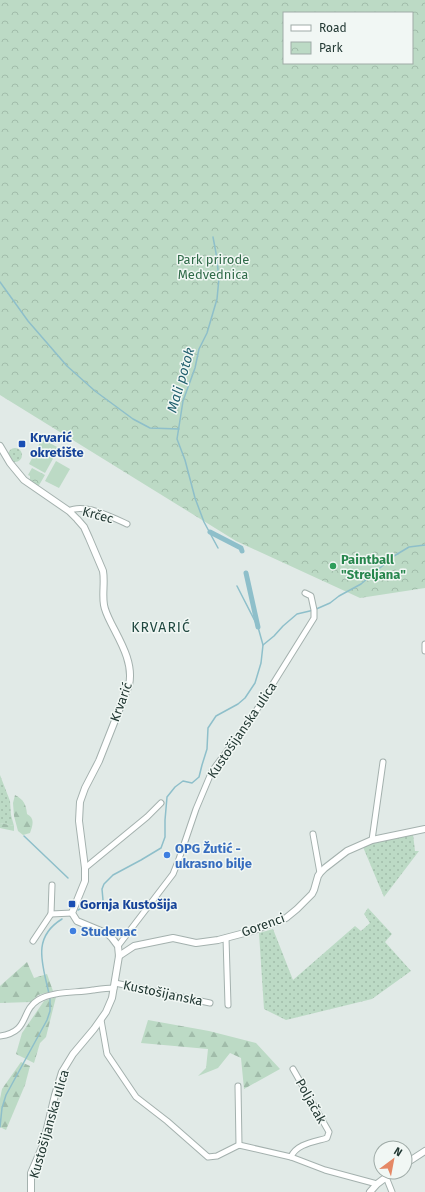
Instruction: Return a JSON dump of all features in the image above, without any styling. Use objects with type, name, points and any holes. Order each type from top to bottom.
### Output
[{"type":"street","name":"Krvarić","points":[[0,446],[10,463],[24,480],[69,511],[84,527],[103,571],[104,606],[126,656],[130,669],[130,677],[99,761],[85,788],[80,802],[79,821],[85,868],[85,880],[72,913]]},
{"type":"street","name":"Krčec","points":[[69,511],[73,509],[81,509],[93,511],[111,516],[126,524]]},
{"type":"street","name":"Kustošijanska ulica","points":[[31,1192],[31,1173],[43,1145],[62,1072],[73,1054],[100,1020],[109,1005],[119,956],[118,946],[172,874],[212,771],[251,719],[314,618],[311,596],[305,593]]},
{"type":"street","points":[[425,644],[425,651]]},
{"type":"street","points":[[372,840],[383,762]]},
{"type":"street","points":[[85,868],[147,817],[161,803]]},
{"type":"street","name":"Gorenci","points":[[119,956],[134,946],[173,938],[201,943],[218,940],[286,918],[312,894],[320,873],[347,851],[372,840],[425,829]]},
{"type":"street","points":[[313,834],[320,873]]},
{"type":"street","points":[[33,941],[51,914],[52,885]]},
{"type":"street","points":[[51,914],[72,913],[77,921],[108,934],[118,946]]},
{"type":"street","points":[[226,938],[228,1006]]},
{"type":"street","name":"Kustošijanska","points":[[0,1036],[12,1033],[16,1030],[22,1024],[33,1004],[38,1000],[47,996],[114,985],[210,1002]]},
{"type":"street","points":[[100,1020],[107,1054],[136,1098],[166,1121],[208,1157],[217,1156],[239,1145],[291,1157],[325,1170],[376,1184]]},
{"type":"street","name":"Poljačak","points":[[291,1157],[293,1151],[300,1146],[327,1138],[329,1132],[293,1069]]},
{"type":"street","points":[[238,1086],[239,1145]]},
{"type":"street","points":[[413,1159],[425,1151]]},
{"type":"street","points":[[370,1192],[376,1184],[382,1180]]},
{"type":"street","points":[[387,1180],[392,1192]]},
{"type":"green space","name":"Park prirode Medvednica","points":[[0,0],[425,0],[425,588],[360,598],[236,541],[0,395]]},
{"type":"green space","points":[[42,439],[59,448],[45,473],[29,464]]},
{"type":"green space","points":[[15,448],[20,450],[22,455],[20,460],[15,462],[10,460],[8,455],[10,450]]},
{"type":"green space","points":[[56,461],[70,469],[59,488],[45,481]]},
{"type":"green space","points":[[32,468],[45,475],[38,487],[30,481],[30,476],[28,475]]},
{"type":"green space","points":[[0,775],[10,801],[11,815],[14,826],[0,823]]},
{"type":"green space","points":[[15,795],[24,803],[27,814],[32,820],[30,833],[23,835],[18,831],[14,816],[13,803]]},
{"type":"green space","points":[[0,823],[14,826],[14,831],[0,828]]},
{"type":"green space","points":[[413,834],[415,851],[419,851],[384,897],[363,847],[364,844]]},
{"type":"green space","points":[[368,908],[392,934],[385,942],[411,971],[372,999],[286,1020],[264,1009],[259,933],[273,929],[293,980],[355,926],[361,931],[370,923],[364,914]]},
{"type":"green space","points":[[27,962],[34,978],[47,974],[53,991],[38,995],[31,1002],[0,1003],[0,986]]},
{"type":"green space","points":[[56,997],[46,1037],[40,1043],[34,1063],[16,1054],[22,1033],[44,1001]]},
{"type":"green space","points":[[148,1020],[209,1031],[256,1043],[280,1069],[244,1089],[241,1058],[230,1053],[218,1068],[198,1076],[206,1068],[208,1049],[141,1043]]},
{"type":"green space","points":[[21,1062],[30,1066],[25,1085],[6,1130],[0,1127],[0,1099],[2,1089]]},
{"type":"waterway","name":"Mali potok","points":[[213,237],[219,278],[217,299],[207,333],[199,349],[195,368],[183,401],[177,439],[204,522],[218,548]]},
{"type":"waterway","points":[[0,282],[28,321],[67,366],[95,391],[133,419],[150,428],[179,429]]},
{"type":"waterway","points":[[210,532],[241,548],[242,551]]},
{"type":"waterway","points":[[78,910],[98,907],[103,900],[102,889],[104,884],[113,875],[161,848],[165,837],[167,797],[175,787],[183,781],[192,783],[199,777],[207,749],[208,728],[216,716],[238,704],[245,698],[255,683],[261,663],[263,645],[297,614],[314,610],[330,603],[339,596],[361,584],[394,556],[409,547],[425,545]]},
{"type":"waterway","points":[[246,573],[258,627]]},
{"type":"waterway","name":"Mali potok","points":[[237,586],[258,627],[263,645]]},
{"type":"waterway","points":[[24,836],[68,878]]},
{"type":"waterway","points":[[49,994],[42,963],[43,943],[52,926],[62,919]]},
{"type":"waterway","points":[[0,1127],[2,1108],[6,1095],[47,1020],[50,1011],[50,998]]},
{"type":"place","name":"Krvarić okretište","points":[[22,444]]},
{"type":"place","name":"Paintball \"Streljana\"","points":[[333,566]]},
{"type":"place","name":"OPG Žutić - ukrasno bilje","points":[[167,855]]},
{"type":"place","name":"Gornja Kustošija","points":[[72,904]]},
{"type":"place","name":"Studenac","points":[[73,931]]},
{"type":"district","name":"KRVARIĆ","points":[[161,627]]}]
